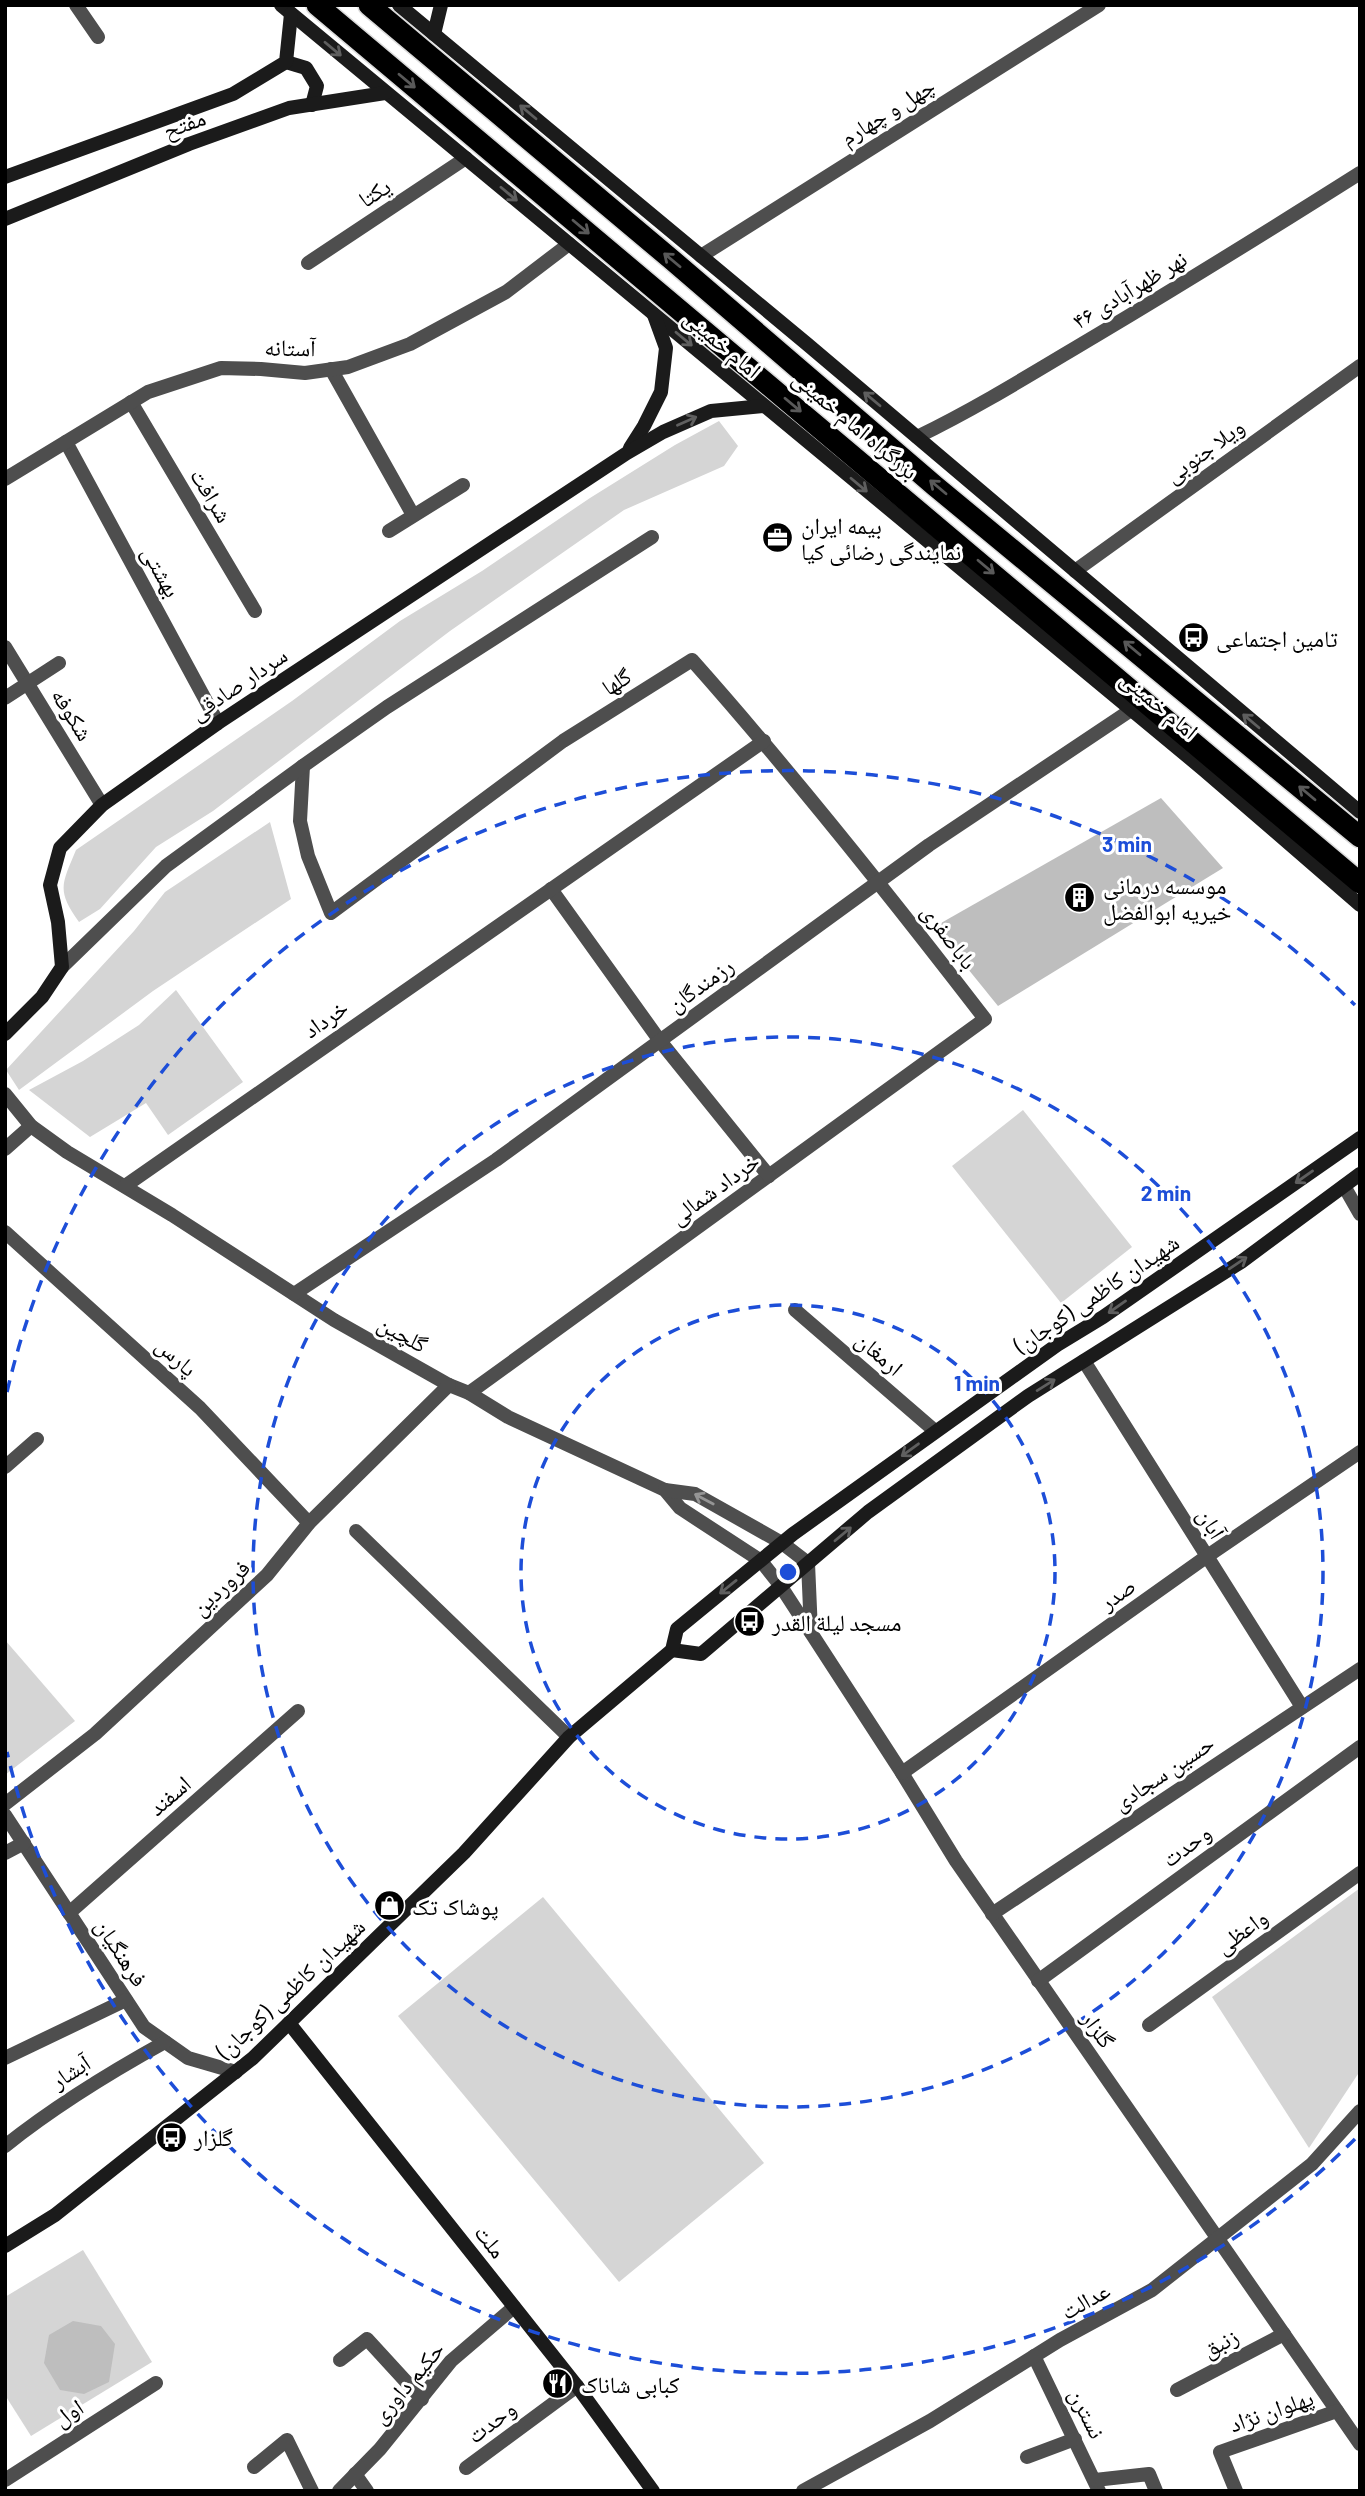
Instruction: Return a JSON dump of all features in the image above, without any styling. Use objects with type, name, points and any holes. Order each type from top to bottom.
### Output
[{"type":"highway","name":"بزرگراه امام خمینی","points":[[317,5],[1360,883]]},
{"type":"highway","name":"بزرگراه امام خمینی","points":[[369,5],[946,494],[1360,837]]},
{"type":"main road","name":"امام خمینی","points":[[399,5],[917,437],[1360,812]]},
{"type":"main road","points":[[434,34],[441,5]]},
{"type":"main road","name":"امام خمینی","points":[[286,10],[1131,710],[1360,905]]},
{"type":"main road","points":[[286,10],[286,62],[306,68],[317,86],[312,105]]},
{"type":"main road","name":"مفتح","points":[[5,177],[233,94],[286,62]]},
{"type":"main road","name":"مفتح","points":[[5,219],[189,144],[289,108],[385,93]]},
{"type":"main road","points":[[627,453],[661,392],[666,348],[653,313]]},
{"type":"main road","name":"سردار صادقی","points":[[62,967],[58,922],[50,885],[60,848],[102,805],[218,723],[627,453],[663,432],[711,411],[763,405]]},
{"type":"main road","points":[[5,1034],[42,997],[62,967]]},
{"type":"main road","name":"شهیدان کاظمی (کوجان)","points":[[5,2246],[55,2215],[236,2072],[464,1853],[569,1737],[672,1650],[677,1629],[782,1543],[1057,1345],[1103,1318],[1360,1138]]},
{"type":"main road","points":[[672,1650],[701,1654],[868,1512],[1028,1396],[1241,1262],[1360,1174]]},
{"type":"main road","name":"ملت","points":[[289,2023],[577,2386],[653,2491]]},
{"type":"street","points":[[76,5],[98,37]]},
{"type":"street","name":"چهل و چهارم","points":[[701,256],[1099,5]]},
{"type":"street","name":"یکتا","points":[[308,263],[466,158]]},
{"type":"street","name":"نهر ظهرآبادی ۴۶","points":[[917,437],[957,418],[1094,337],[1360,173]]},
{"type":"street","name":"آستانه","points":[[5,479],[148,392],[221,369],[305,373],[348,367],[410,344],[506,292],[569,244]]},
{"type":"street","name":"ویلا جنوبی","points":[[1074,571],[1360,366]]},
{"type":"street","points":[[331,369],[413,514]]},
{"type":"street","name":"شرافت","points":[[131,402],[255,611]]},
{"type":"street","name":"بهشتی","points":[[66,442],[218,723]]},
{"type":"street","points":[[389,531],[463,485]]},
{"type":"street","points":[[62,967],[166,866],[303,766],[387,708],[652,537]]},
{"type":"street","name":"شکوفه","points":[[5,647],[102,805]]},
{"type":"street","name":"گلها","points":[[303,766],[300,821],[308,856],[331,913],[563,741],[692,660],[764,741],[879,881]]},
{"type":"street","points":[[5,698],[59,663]]},
{"type":"street","name":"رزمندگان","points":[[295,1294],[496,1160],[929,845],[1131,710]]},
{"type":"street","name":"خرداد","points":[[125,1186],[764,741]]},
{"type":"street","name":"باباصفری","points":[[879,881],[985,1020]]},
{"type":"street","points":[[551,889],[660,1041],[769,1176]]},
{"type":"street","name":"خرداد شمالی","points":[[469,1393],[985,1020]]},
{"type":"street","name":"گلچین","points":[[5,1094],[31,1126],[67,1152],[125,1186],[334,1320],[508,1416],[665,1490],[680,1508],[761,1561],[780,1585]]},
{"type":"street","points":[[5,1149],[31,1126]]},
{"type":"street","points":[[1344,1186],[1360,1214]]},
{"type":"street","name":"پارس","points":[[5,1232],[200,1408],[309,1523]]},
{"type":"street","name":"ارمغان","points":[[795,1310],[935,1431]]},
{"type":"street","name":"آبان","points":[[1084,1361],[1302,1707]]},
{"type":"street","name":"فروردین","points":[[5,1804],[95,1734],[257,1585],[309,1523],[449,1385]]},
{"type":"street","points":[[5,1467],[37,1439]]},
{"type":"street","name":"صدر","points":[[902,1773],[1206,1557],[1360,1452]]},
{"type":"street","points":[[665,1490],[695,1494],[782,1543],[808,1563],[811,1634]]},
{"type":"street","points":[[356,1531],[569,1737]]},
{"type":"street","name":"گلزار","points":[[780,1585],[956,1861],[1360,2444]]},
{"type":"street","name":"حسین سجادی","points":[[992,1914],[1360,1669]]},
{"type":"street","name":"اسفند","points":[[69,1913],[298,1712]]},
{"type":"street","name":"وحدت","points":[[1038,1981],[1360,1747]]},
{"type":"street","name":"فرهنگیان","points":[[5,1815],[144,2027],[188,2058],[236,2072]]},
{"type":"street","points":[[5,1853],[24,1843]]},
{"type":"street","name":"واعظی","points":[[1149,2025],[1360,1873]]},
{"type":"street","points":[[5,2058],[126,2000]]},
{"type":"street","name":"آبشار","points":[[5,2146],[94,2082],[165,2042]]},
{"type":"street","name":"عدالت","points":[[803,2491],[930,2421],[1034,2356],[1152,2290],[1312,2164],[1360,2111]]},
{"type":"street","name":"حکیم داوری","points":[[339,2491],[380,2449],[451,2361],[514,2307]]},
{"type":"street","name":"زنبق","points":[[1177,2390],[1284,2334]]},
{"type":"street","points":[[340,2360],[367,2339],[422,2399]]},
{"type":"street","name":"نسترن","points":[[1034,2356],[1097,2485]]},
{"type":"street","name":"اول","points":[[5,2480],[156,2383]]},
{"type":"street","name":"وحدت","points":[[466,2468],[577,2386]]},
{"type":"street","name":"پهلوان نژاد","points":[[1236,2491],[1220,2452],[1337,2411]]},
{"type":"street","points":[[1027,2457],[1075,2439]]},
{"type":"street","points":[[254,2467],[287,2440],[313,2491]]},
{"type":"street","points":[[355,2474],[367,2491]]},
{"type":"street","points":[[1097,2485],[1149,2474],[1156,2491]]},
{"type":"shaded area","points":[[719,421],[738,446],[724,466],[624,510],[450,631],[213,811],[156,847],[100,909],[79,922],[64,894],[67,871],[76,850],[292,701],[400,621],[482,571],[590,498]]},
{"type":"shaded area","points":[[270,822],[291,899],[153,991],[19,1090],[6,1070],[134,931],[165,892]]},
{"type":"shaded area","points":[[176,990],[243,1082],[168,1135],[146,1103],[90,1137],[29,1090],[83,1061],[139,1025]]},
{"type":"shaded area","points":[[1023,1110],[1132,1247],[1061,1303],[952,1166]]},
{"type":"shaded area","points":[[5,1640],[75,1721],[5,1775]]},
{"type":"shaded area","points":[[1360,1888],[1360,2071],[1309,2148],[1212,1997]]},
{"type":"shaded area","points":[[543,1897],[764,2163],[619,2282],[398,2016]]},
{"type":"shaded area","points":[[83,2250],[152,2362],[31,2436],[5,2395],[5,2297]]},
{"type":"building","name":"موسسه درمانی خیریه ابوالفضل","points":[[1161,798],[1223,868],[998,1006],[934,927]]},
{"type":"building","points":[[73,2321],[101,2326],[115,2344],[109,2382],[84,2394],[60,2390],[44,2363],[49,2335]]},
{"type":"place","name":"بیمه ایران نمایندگی رضائی کيا","points":[[778,538]]},
{"type":"place","name":"تامین اجتماعی","points":[[1193,638]]},
{"type":"place","name":"موسسه درمانی خیریه ابوالفضل","points":[[1080,898]]},
{"type":"place","name":"مسجد لیلة القدر","points":[[749,1622]]},
{"type":"place","name":"پوشاک تک","points":[[389,1906]]},
{"type":"place","name":"گلزار","points":[[171,2137]]},
{"type":"place","name":"کبابی شاناک","points":[[558,2384]]}]
